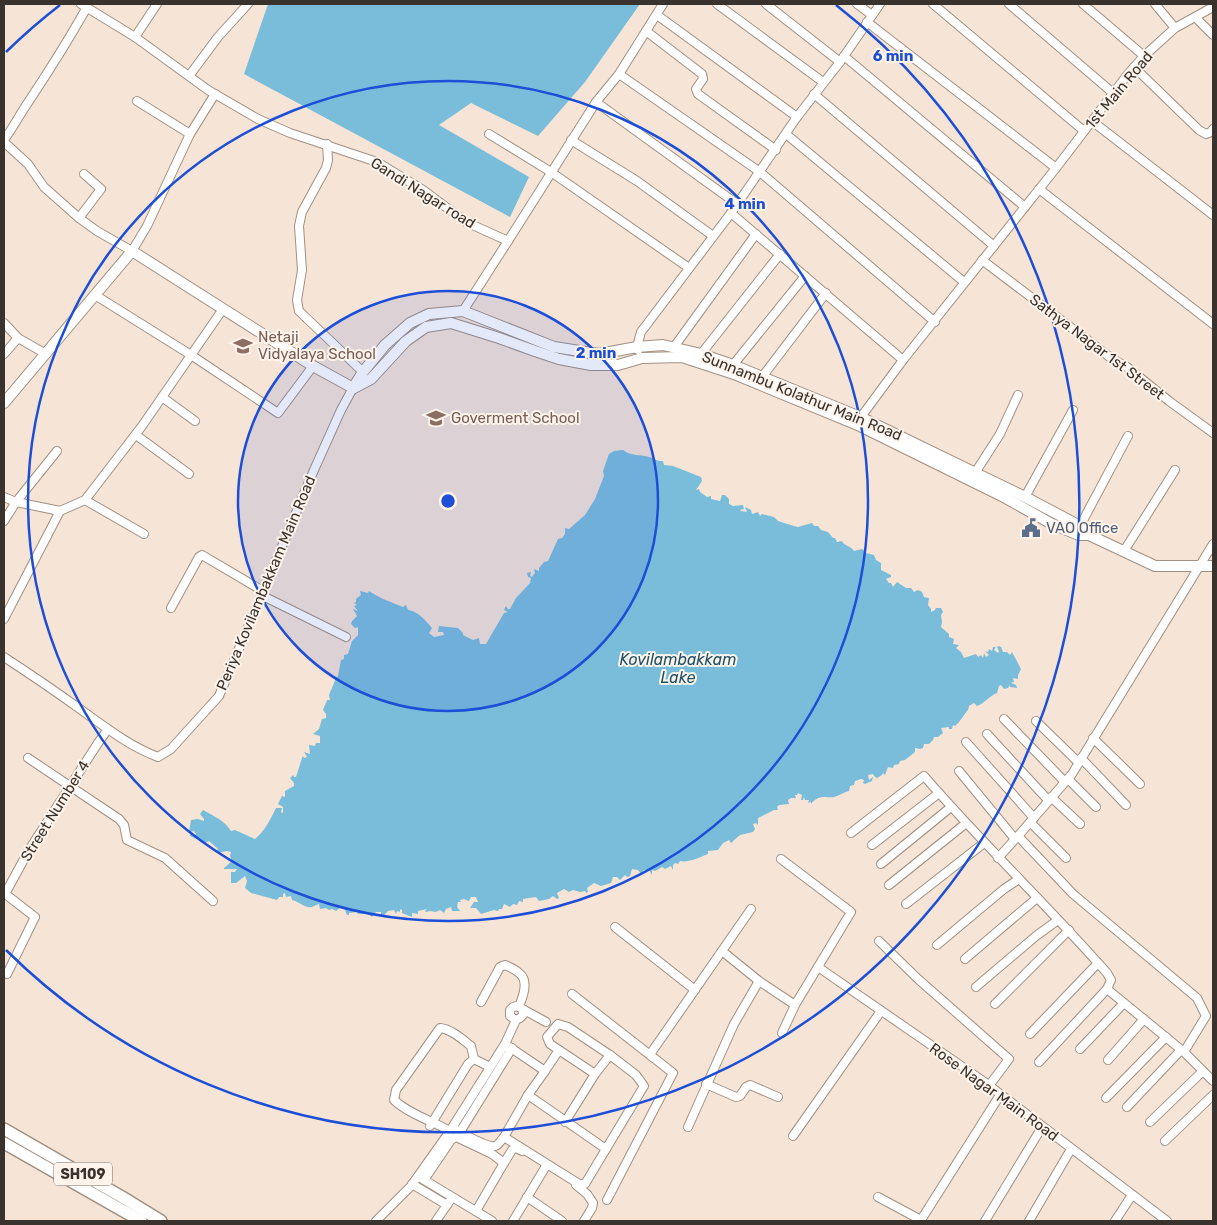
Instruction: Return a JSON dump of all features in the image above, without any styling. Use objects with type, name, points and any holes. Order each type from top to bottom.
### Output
[{"type":"main road","name":"SH109","points":[[4,1129],[161,1221]]},
{"type":"main road","name":"SH109","points":[[4,1144],[140,1221]]},
{"type":"street","points":[[135,37],[157,4]]},
{"type":"street","points":[[189,76],[218,37],[248,4]]},
{"type":"street","points":[[463,311],[571,140],[596,102],[619,74],[663,4]]},
{"type":"street","points":[[717,4],[824,82]]},
{"type":"street","points":[[766,4],[842,59],[1024,207]]},
{"type":"street","points":[[857,4],[872,15]]},
{"type":"street","points":[[640,359],[637,346],[641,332],[731,213],[797,117],[842,59],[880,4]]},
{"type":"street","points":[[932,4],[1084,131]]},
{"type":"street","points":[[1009,4],[1113,93]]},
{"type":"street","points":[[1083,4],[1144,56]]},
{"type":"street","points":[[1157,4],[1176,28]]},
{"type":"street","points":[[87,6],[44,81],[4,141],[28,164],[44,187],[97,232],[132,251],[313,366],[353,388]]},
{"type":"street","name":"Gandi Nagar road","points":[[87,6],[135,37],[208,90],[258,119],[290,133],[376,162],[423,190],[466,222],[508,241]]},
{"type":"street","name":"1st Main Road","points":[[858,421],[903,360],[935,322],[964,282],[1134,67],[1176,28],[1213,7]]},
{"type":"street","points":[[656,15],[797,117]]},
{"type":"street","points":[[1196,18],[1213,35]]},
{"type":"street","points":[[866,22],[1056,168]]},
{"type":"street","points":[[646,31],[702,74],[703,79],[696,89],[698,94],[776,150]]},
{"type":"street","points":[[1134,67],[1199,130],[1206,134],[1213,129]]},
{"type":"street","points":[[619,74],[760,172],[935,322]]},
{"type":"street","points":[[4,403],[132,251],[147,226],[190,134],[216,94]]},
{"type":"street","points":[[814,94],[994,246]]},
{"type":"street","points":[[136,101],[190,134]]},
{"type":"street","points":[[596,102],[737,204]]},
{"type":"street","points":[[1092,121],[1213,215]]},
{"type":"street","points":[[488,134],[551,172],[688,268]]},
{"type":"street","points":[[786,134],[964,282]]},
{"type":"street","points":[[571,140],[637,181],[713,236]]},
{"type":"street","points":[[327,144],[328,160],[326,168],[302,212],[299,226],[302,270],[297,300],[299,311],[363,372]]},
{"type":"street","points":[[79,218],[101,189],[84,174]]},
{"type":"street","points":[[1039,189],[1213,324]]},
{"type":"street","points":[[731,213],[903,360]]},
{"type":"street","points":[[674,347],[756,234]]},
{"type":"street","points":[[701,354],[780,254]]},
{"type":"street","name":"Sathya Nagar 1st Street","points":[[982,260],[1111,358],[1128,367],[1169,401],[1213,433]]},
{"type":"street","points":[[733,365],[805,276]]},
{"type":"street","points":[[762,377],[826,293]]},
{"type":"street","points":[[95,295],[191,355],[278,413],[313,366]]},
{"type":"street","points":[[4,497],[16,502],[60,511],[85,500],[136,435],[223,309]]},
{"type":"street","name":"Sunnambu Kolathur Main Road","points":[[353,388],[363,372],[385,345],[410,324],[429,314],[463,311],[554,347],[599,354],[637,346],[663,345],[674,347],[701,354],[762,377],[932,456],[976,473],[1080,526],[1089,534],[1155,566],[1213,566]]},
{"type":"street","points":[[4,323],[18,338],[46,354]]},
{"type":"street","name":"Sunnambu Kolathur Main Road","points":[[353,388],[371,379],[406,341],[426,327],[451,323],[560,359],[591,365],[618,365],[640,359],[682,357],[734,374],[858,421]]},
{"type":"street","points":[[4,354],[18,338]]},
{"type":"street","name":"Periya Kovilambakkam Main Road","points":[[4,657],[74,704],[108,730],[143,751],[158,757],[171,749],[218,696],[318,462],[353,388]]},
{"type":"street","points":[[976,473],[1000,434],[1018,395]]},
{"type":"street","points":[[162,397],[195,421]]},
{"type":"street","points":[[1025,497],[1073,410]]},
{"type":"street","points":[[136,435],[189,474]]},
{"type":"street","points":[[1080,526],[1128,436]]},
{"type":"street","points":[[4,521],[16,502],[57,451]]},
{"type":"street","name":"Sunnambu Kolathur Main Road","points":[[932,456],[1052,524],[1080,535],[1089,534]]},
{"type":"street","points":[[1124,551],[1175,470]]},
{"type":"street","points":[[85,500],[144,534]]},
{"type":"street","points":[[4,619],[60,511]]},
{"type":"street","points":[[998,858],[1050,799],[1080,761],[1213,544]]},
{"type":"street","points":[[171,608],[199,557],[202,555],[262,593],[346,637]]},
{"type":"street","points":[[1004,719],[1066,780],[1096,806]]},
{"type":"street","points":[[1036,721],[1126,804]]},
{"type":"street","name":"Street Number 4","points":[[4,893],[29,850],[108,730]]},
{"type":"street","points":[[987,734],[1050,799],[1080,824]]},
{"type":"street","points":[[1093,738],[1140,784]]},
{"type":"street","points":[[966,742],[1066,858]]},
{"type":"street","points":[[28,758],[71,785],[119,819],[124,825],[127,840],[165,858],[213,901]]},
{"type":"street","points":[[959,771],[1017,837],[1073,894],[1197,998],[1206,1016],[1182,1051],[1127,1107]]},
{"type":"street","points":[[851,833],[924,776],[965,824],[1069,930],[1098,963],[1111,980],[1107,989],[1039,1062]]},
{"type":"street","points":[[872,845],[939,793]]},
{"type":"street","points":[[881,864],[951,807]]},
{"type":"street","points":[[889,885],[965,824]]},
{"type":"street","points":[[906,904],[984,843]]},
{"type":"street","points":[[781,859],[851,912],[795,1005],[782,1033]]},
{"type":"street","points":[[937,945],[1004,889],[1019,879]]},
{"type":"street","points":[[4,893],[35,916],[7,974]]},
{"type":"street","points":[[965,959],[1037,898]]},
{"type":"street","points":[[651,1054],[750,910]]},
{"type":"street","points":[[976,987],[1036,936],[1058,920]]},
{"type":"street","points":[[615,927],[695,990]]},
{"type":"street","points":[[995,1004],[1069,930]]},
{"type":"street","points":[[879,940],[918,979],[1009,1059],[988,1087]]},
{"type":"street","points":[[722,951],[759,981],[795,1005]]},
{"type":"street","points":[[1030,1034],[1098,963]]},
{"type":"street","points":[[460,1132],[508,1046],[516,1020],[522,1017],[524,981],[521,974],[505,965],[500,967],[481,1002]]},
{"type":"street","name":"Rose Nagar Main Road","points":[[818,967],[1000,1095],[1167,1221]]},
{"type":"street","points":[[688,1127],[734,1024],[759,981]]},
{"type":"street","points":[[1107,989],[1182,1051],[1213,1081]]},
{"type":"street","points":[[572,994],[674,1072],[607,1200]]},
{"type":"street","points":[[1080,1050],[1124,1003]]},
{"type":"street","points":[[516,1020],[510,1016],[509,1012],[513,1006],[530,1012],[546,1022]]},
{"type":"street","points":[[793,1136],[880,1011]]},
{"type":"street","points":[[1108,1060],[1144,1019]]},
{"type":"street","points":[[504,1137],[583,1185],[644,1086],[636,1075],[610,1055],[568,1028],[558,1024],[547,1037],[547,1040],[595,1074]]},
{"type":"street","points":[[474,1059],[471,1046],[456,1034],[443,1027],[440,1028],[396,1090],[394,1100],[401,1107],[432,1124],[460,1132],[486,1145],[494,1146],[504,1137],[528,1095],[559,1050]]},
{"type":"street","points":[[1106,1098],[1166,1038]]},
{"type":"street","points":[[420,1178],[490,1067],[508,1046]]},
{"type":"street","points":[[508,1046],[545,1070]]},
{"type":"street","points":[[565,1122],[595,1074],[610,1055]]},
{"type":"street","points":[[474,1059],[490,1067]]},
{"type":"street","points":[[432,1124],[468,1064],[474,1059]]},
{"type":"street","points":[[1150,1122],[1203,1071]]},
{"type":"street","points":[[706,1084],[736,1097],[740,1096],[746,1087],[750,1085],[778,1097]]},
{"type":"street","points":[[528,1095],[606,1149]]},
{"type":"street","points":[[878,1197],[921,1220],[1000,1095]]},
{"type":"street","points":[[1165,1140],[1213,1095]]},
{"type":"street","points":[[985,1221],[1042,1127]]},
{"type":"street","points":[[376,1221],[420,1178],[451,1140],[456,1137],[492,1154],[504,1163]]},
{"type":"street","points":[[476,1211],[512,1150],[516,1148],[578,1186],[592,1200],[592,1208],[584,1221]]},
{"type":"street","points":[[1029,1221],[1072,1149]]},
{"type":"street","points":[[513,1221],[546,1166]]},
{"type":"street","points":[[420,1178],[488,1220]]},
{"type":"street","points":[[412,1184],[447,1205]]},
{"type":"street","points":[[1115,1221],[1132,1195]]},
{"type":"street","points":[[436,1221],[453,1197]]},
{"type":"street","points":[[527,1197],[562,1221]]},
{"type":"water","points":[[268,4],[640,4],[585,82],[538,136],[471,103],[439,125],[529,177],[510,217],[244,74]]},
{"type":"water","name":"Kovilambakkam Lake","points":[[623,450],[630,454],[663,461],[664,465],[673,466],[701,477],[702,481],[696,490],[699,489],[707,497],[711,496],[711,499],[720,501],[722,495],[725,495],[729,499],[729,504],[733,506],[743,505],[744,509],[741,511],[747,512],[745,507],[751,510],[752,514],[758,512],[760,516],[762,514],[774,517],[778,521],[798,527],[812,523],[821,530],[828,532],[837,542],[842,541],[854,551],[862,549],[866,553],[874,555],[876,560],[881,563],[881,570],[891,575],[891,577],[886,579],[893,587],[897,582],[906,588],[911,588],[914,592],[918,590],[922,592],[924,597],[929,598],[928,605],[931,612],[936,608],[941,608],[943,612],[941,615],[941,627],[949,634],[949,637],[954,639],[953,644],[959,645],[956,648],[964,658],[976,654],[978,657],[981,655],[983,658],[984,653],[986,657],[989,655],[985,651],[988,652],[989,649],[992,651],[993,647],[996,647],[994,650],[998,653],[997,647],[999,646],[1003,652],[1007,652],[1010,655],[1012,652],[1021,669],[1018,679],[1013,678],[1014,682],[1011,683],[1016,685],[1017,688],[1010,687],[1010,685],[1004,689],[1001,685],[999,686],[997,693],[982,703],[977,706],[974,703],[969,706],[959,722],[955,726],[953,725],[952,729],[949,729],[949,727],[941,728],[943,733],[938,737],[934,737],[929,744],[924,744],[923,748],[915,748],[915,752],[905,760],[900,761],[899,764],[894,765],[893,768],[888,767],[885,775],[883,773],[877,778],[873,774],[868,775],[869,780],[873,777],[872,781],[865,784],[863,783],[864,780],[861,779],[855,781],[854,785],[850,786],[849,791],[834,797],[818,798],[811,804],[804,797],[801,800],[802,795],[798,793],[795,795],[796,798],[788,800],[789,804],[779,805],[777,807],[778,810],[758,818],[758,825],[756,823],[753,824],[755,829],[753,832],[740,835],[731,843],[729,840],[723,843],[718,850],[708,851],[708,854],[687,861],[680,861],[678,864],[675,863],[673,870],[671,866],[665,869],[662,867],[655,871],[652,870],[652,875],[649,870],[644,870],[641,874],[638,870],[632,869],[630,876],[627,877],[625,875],[620,880],[617,877],[613,877],[611,883],[601,886],[594,883],[587,888],[588,892],[586,893],[585,891],[573,890],[569,892],[564,889],[557,893],[559,898],[557,899],[553,896],[539,901],[536,897],[523,899],[523,902],[519,901],[517,905],[513,904],[510,907],[504,904],[502,909],[498,911],[494,910],[481,914],[476,908],[470,908],[474,902],[478,902],[476,897],[471,897],[469,901],[464,899],[458,902],[457,907],[460,911],[452,911],[451,907],[446,909],[444,913],[440,910],[426,912],[427,909],[418,911],[418,914],[412,913],[412,917],[402,913],[400,909],[400,912],[397,911],[396,914],[394,910],[388,911],[384,915],[381,915],[381,912],[376,912],[372,917],[368,914],[358,914],[357,912],[347,915],[345,910],[340,908],[336,911],[326,908],[320,909],[319,904],[307,907],[292,900],[291,896],[286,897],[285,893],[283,897],[279,897],[277,900],[251,893],[245,888],[247,881],[245,876],[236,883],[231,883],[231,872],[235,872],[237,869],[224,868],[232,861],[231,852],[218,853],[216,851],[218,849],[209,841],[205,843],[190,836],[190,834],[195,836],[196,834],[194,831],[189,832],[191,820],[198,819],[204,821],[200,814],[203,810],[229,827],[231,831],[235,830],[255,839],[264,829],[276,808],[282,808],[281,812],[283,813],[283,807],[278,804],[282,796],[285,797],[285,791],[294,786],[290,778],[293,775],[296,777],[303,756],[304,758],[307,757],[304,752],[310,754],[309,745],[315,746],[316,743],[320,743],[320,736],[313,734],[319,729],[322,719],[326,718],[323,710],[327,700],[330,700],[329,695],[338,676],[341,660],[344,659],[344,655],[348,654],[352,641],[358,635],[358,627],[355,628],[351,624],[357,616],[353,609],[358,611],[354,606],[357,605],[354,603],[361,595],[360,591],[368,593],[369,591],[403,607],[406,605],[408,610],[418,614],[430,625],[432,628],[429,633],[434,637],[444,635],[443,632],[438,632],[439,626],[458,628],[463,635],[473,640],[479,638],[480,644],[486,644],[504,613],[508,612],[504,610],[506,606],[510,609],[516,598],[530,583],[531,578],[528,577],[527,573],[531,572],[530,576],[532,577],[535,573],[534,569],[539,571],[544,562],[548,561],[558,539],[562,538],[565,534],[565,528],[569,529],[585,515],[595,499],[604,476],[603,471],[609,454],[614,451]]},
{"type":"place","name":"Netaji Vidyalaya School","points":[[243,346]]},
{"type":"place","name":"Goverment School","points":[[436,418]]},
{"type":"place","name":"VAO Office","points":[[1031,528]]}]
